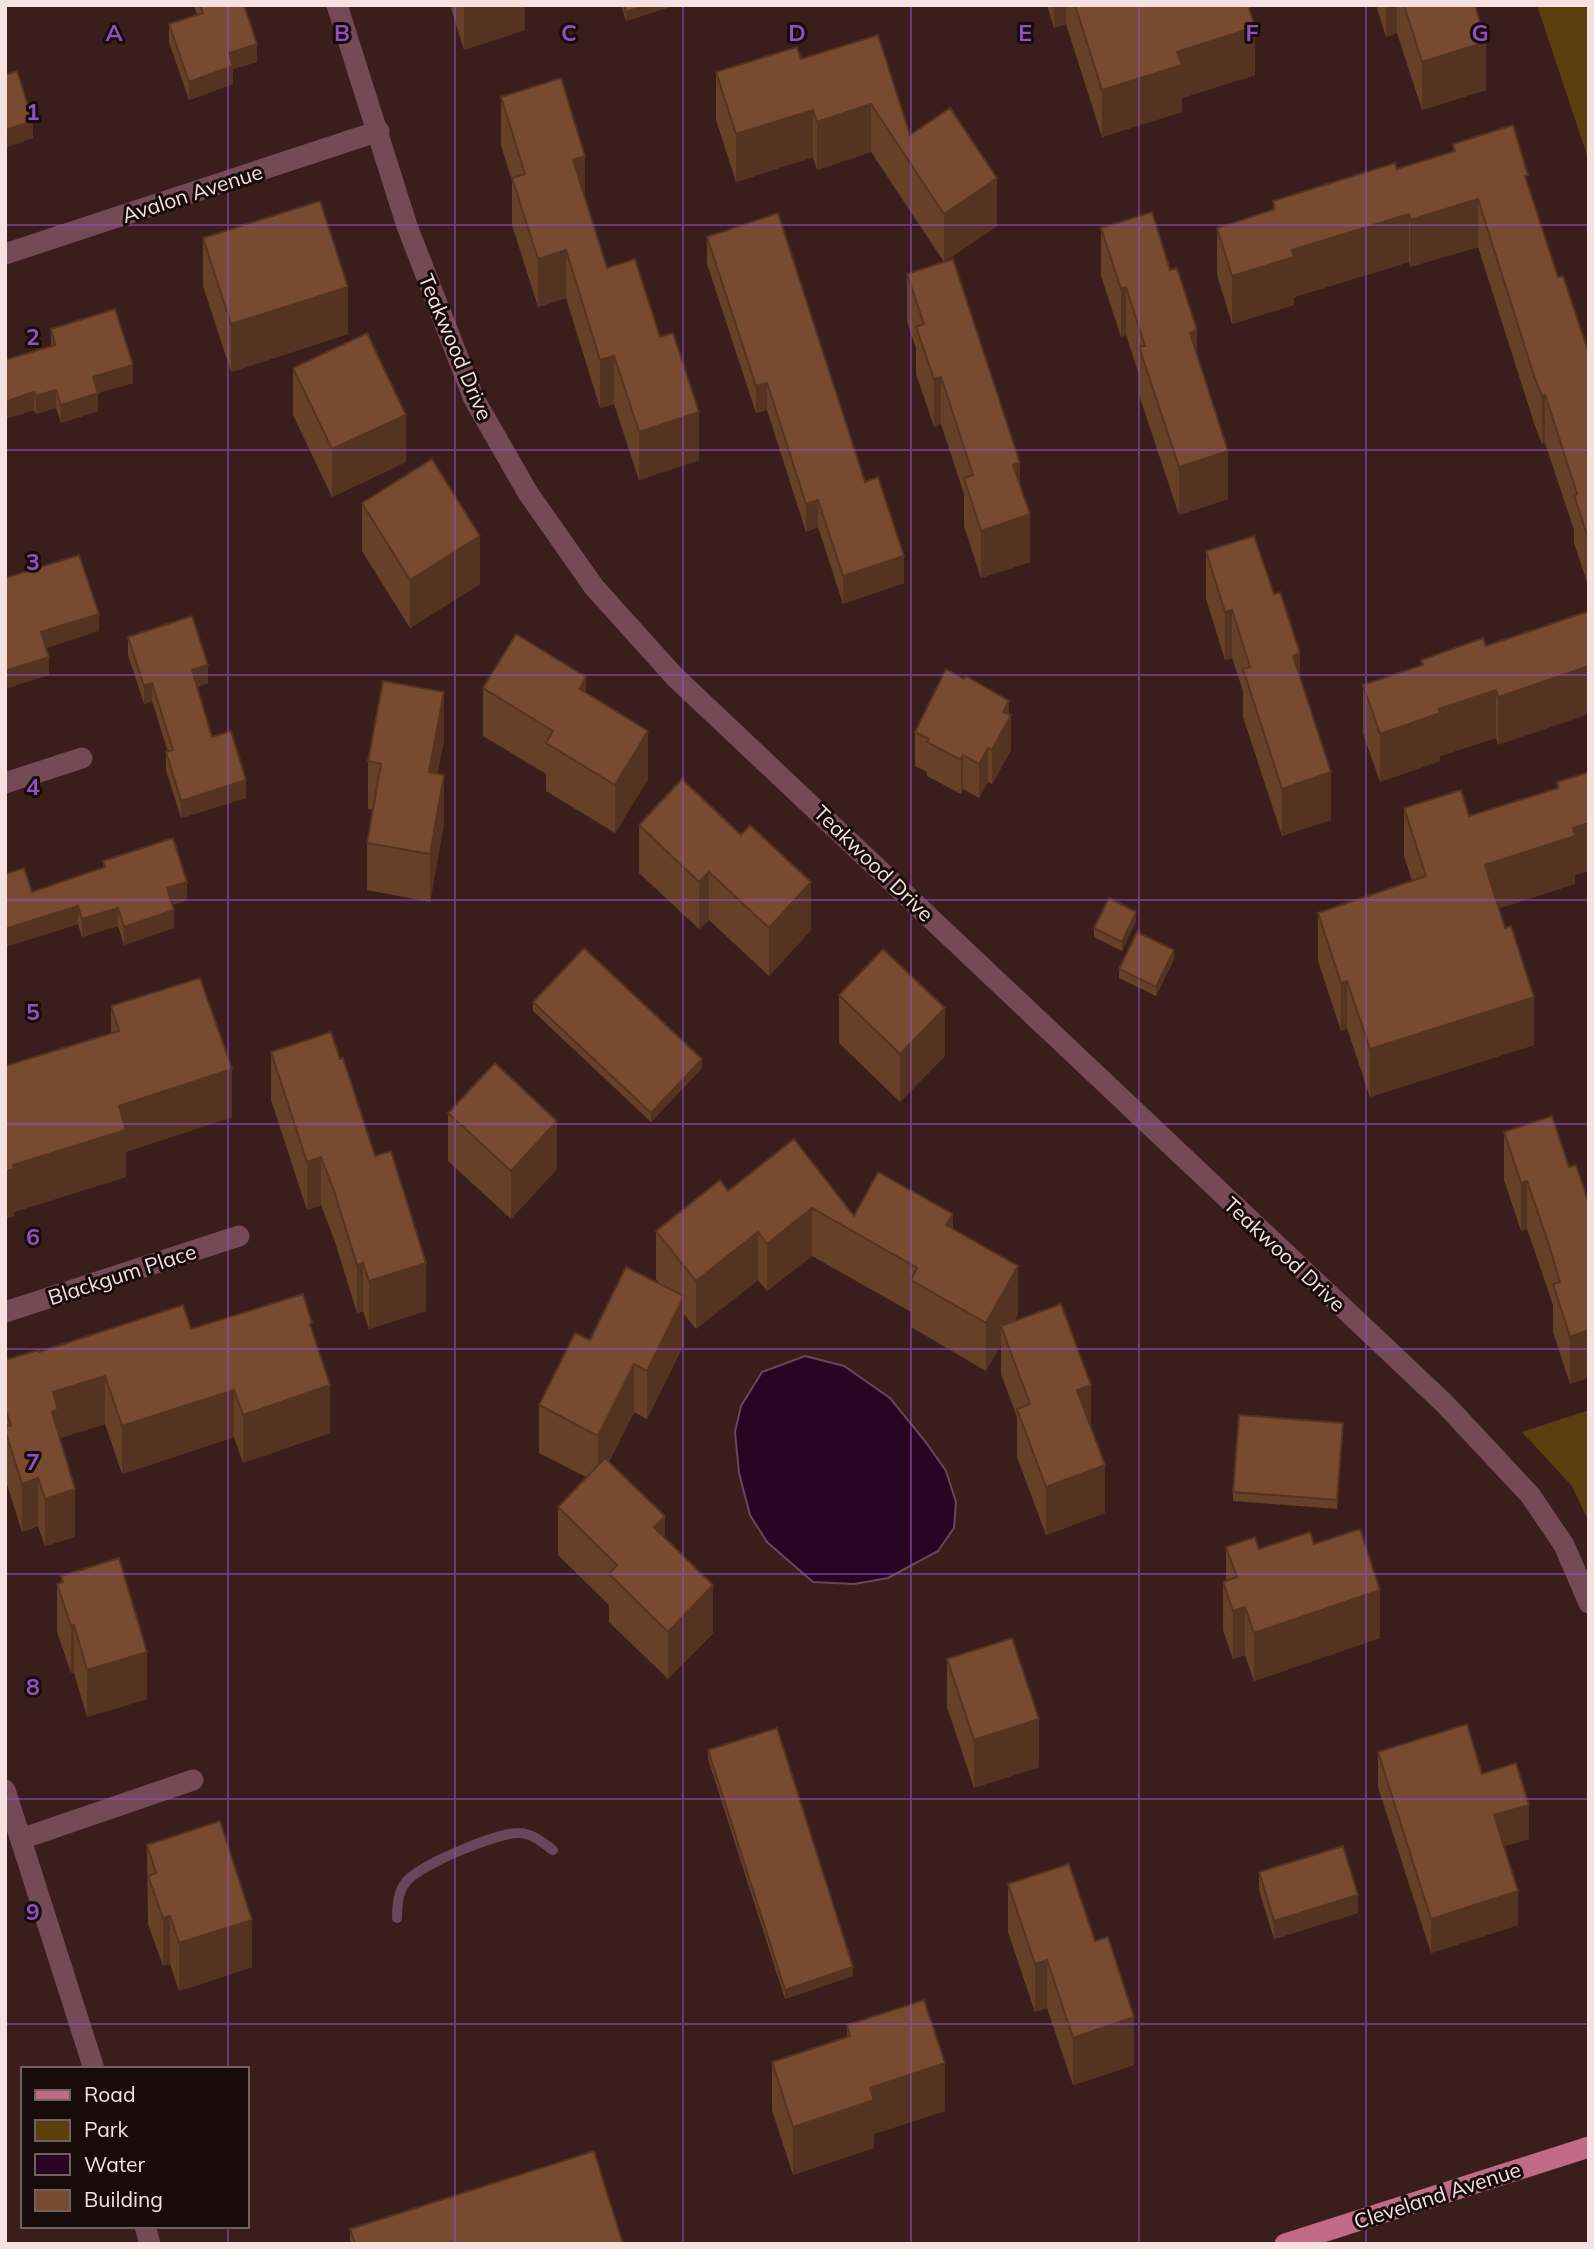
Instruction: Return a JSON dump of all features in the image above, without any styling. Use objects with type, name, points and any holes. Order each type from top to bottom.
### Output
[{"type":"main road","name":"Cleveland Avenue","points":[[1285,2244],[1589,2147]]},
{"type":"street","name":"Teakwood Drive","points":[[337,5],[407,226],[474,399],[528,493],[594,587],[675,677],[1444,1403],[1530,1495],[1563,1545],[1589,1603]]},
{"type":"street","name":"Avalon Avenue","points":[[5,254],[379,131]]},
{"type":"street","points":[[5,783],[82,758]]},
{"type":"street","name":"Blackgum Place","points":[[5,1312],[239,1236]]},
{"type":"street","points":[[21,1839],[193,1780]]},
{"type":"street","points":[[5,1790],[93,2067]]},
{"type":"green space","points":[[1537,5],[1589,5],[1589,161]]},
{"type":"green space","points":[[1589,1410],[1589,1522],[1572,1486],[1522,1432]]},
{"type":"water","points":[[805,1356],[844,1366],[890,1398],[946,1471],[956,1502],[954,1528],[938,1551],[888,1578],[854,1584],[813,1582],[767,1542],[750,1515],[739,1473],[735,1432],[741,1406],[762,1372]]},
{"type":"building","points":[[200,5],[244,5],[257,44],[229,53],[233,66],[189,82],[169,24],[203,13]]},
{"type":"building","points":[[624,5],[647,5],[626,12]]},
{"type":"building","points":[[1075,5],[1248,5],[1255,27],[1177,52],[1182,65],[1102,90]]},
{"type":"building","points":[[1404,5],[1475,5],[1486,42],[1422,62]]},
{"type":"building","points":[[878,35],[910,135],[950,108],[997,178],[944,214],[871,104],[817,122],[813,110],[736,134],[716,72],[797,47],[801,59]]},
{"type":"building","points":[[17,71],[33,121],[5,130],[5,75]]},
{"type":"building","points":[[561,78],[585,156],[573,160],[607,268],[635,259],[660,337],[673,333],[699,412],[639,432],[614,356],[600,360],[566,250],[538,259],[512,178],[525,174],[501,97]]},
{"type":"building","points":[[1513,125],[1528,175],[1525,176],[1558,277],[1563,276],[1589,354],[1589,541],[1555,425],[1545,395],[1542,396],[1535,379],[1478,199],[1410,220],[1409,214],[1292,250],[1294,257],[1232,276],[1217,228],[1275,209],[1273,201],[1395,163],[1397,169],[1455,151],[1453,144]]},
{"type":"building","points":[[320,201],[348,287],[231,324],[203,238]]},
{"type":"building","points":[[1152,212],[1170,270],[1177,268],[1197,330],[1190,333],[1228,451],[1179,467],[1139,347],[1145,346],[1126,287],[1121,289],[1101,228]]},
{"type":"building","points":[[778,213],[865,482],[878,477],[904,556],[843,576],[818,500],[806,504],[767,383],[756,386],[707,237]]},
{"type":"building","points":[[953,259],[1020,463],[1013,465],[1030,514],[981,531],[964,478],[973,475],[941,377],[934,379],[916,327],[924,324],[907,274]]},
{"type":"building","points":[[115,309],[133,365],[93,377],[98,393],[61,405],[56,390],[36,396],[34,392],[5,402],[5,360],[55,345],[51,329]]},
{"type":"building","points":[[367,333],[406,415],[332,449],[293,368]]},
{"type":"building","points":[[432,459],[480,536],[410,580],[362,503]]},
{"type":"building","points":[[1254,536],[1274,594],[1280,592],[1300,653],[1293,656],[1331,772],[1282,789],[1243,669],[1250,667],[1232,610],[1225,612],[1206,551]]},
{"type":"building","points":[[79,555],[99,614],[41,632],[49,657],[5,671],[5,578]]},
{"type":"building","points":[[1589,611],[1589,666],[1498,697],[1496,690],[1439,709],[1440,713],[1380,734],[1363,685],[1423,665],[1421,660],[1483,638],[1486,646]]},
{"type":"building","points":[[192,616],[208,665],[192,670],[212,737],[231,731],[246,780],[181,801],[166,752],[173,750],[152,683],[144,686],[128,637]]},
{"type":"building","points":[[516,634],[586,677],[580,689],[648,731],[615,785],[546,743],[553,731],[483,688]]},
{"type":"building","points":[[946,669],[964,679],[966,676],[1009,701],[1003,712],[1011,715],[992,750],[988,748],[979,764],[963,755],[961,760],[927,742],[929,739],[915,732]]},
{"type":"building","points":[[383,681],[444,692],[429,772],[444,775],[430,854],[367,843],[381,764],[368,761]]},
{"type":"building","points":[[1589,772],[1589,823],[1573,828],[1575,836],[1485,865],[1505,928],[1511,926],[1534,997],[1370,1049],[1347,981],[1341,983],[1318,913],[1426,876],[1404,808],[1461,790],[1469,816],[1558,788],[1557,782]]},
{"type":"building","points":[[682,779],[741,835],[750,825],[811,882],[769,928],[709,872],[699,882],[639,825]]},
{"type":"building","points":[[173,838],[187,882],[167,888],[174,910],[124,927],[118,908],[82,919],[78,906],[5,929],[5,874],[24,868],[32,892],[105,867],[103,861]]},
{"type":"building","points":[[1109,898],[1136,912],[1122,942],[1094,928]]},
{"type":"building","points":[[1137,932],[1174,950],[1156,987],[1119,969]]},
{"type":"building","points":[[584,948],[702,1059],[651,1113],[533,1002]]},
{"type":"building","points":[[883,949],[945,1008],[900,1054],[839,995]]},
{"type":"building","points":[[200,978],[232,1069],[119,1106],[126,1130],[13,1165],[14,1169],[5,1171],[5,1066],[119,1031],[111,1006]]},
{"type":"building","points":[[331,1032],[340,1059],[343,1058],[375,1156],[391,1151],[426,1263],[369,1281],[363,1263],[357,1265],[321,1157],[307,1162],[271,1052]]},
{"type":"building","points":[[495,1063],[557,1121],[511,1171],[448,1113]]},
{"type":"building","points":[[1552,1116],[1569,1167],[1576,1165],[1589,1204],[1589,1330],[1570,1337],[1553,1284],[1560,1282],[1549,1245],[1527,1181],[1521,1183],[1504,1132]]},
{"type":"building","points":[[794,1139],[854,1216],[878,1172],[953,1214],[946,1225],[1018,1266],[986,1323],[911,1280],[917,1268],[812,1208],[767,1244],[758,1232],[696,1281],[656,1231],[720,1180],[728,1191]]},
{"type":"building","points":[[626,1267],[684,1296],[647,1371],[634,1364],[598,1436],[539,1405],[575,1333],[590,1340]]},
{"type":"building","points":[[303,1294],[330,1385],[243,1415],[234,1390],[122,1426],[105,1376],[53,1392],[58,1410],[52,1412],[75,1489],[45,1499],[38,1478],[22,1484],[5,1430],[5,1427],[11,1425],[5,1408],[5,1360],[39,1352],[183,1305],[191,1329]]},
{"type":"building","points":[[1061,1304],[1091,1385],[1077,1390],[1105,1465],[1046,1487],[1017,1409],[1030,1404],[1001,1326]]},
{"type":"building","points":[[1239,1415],[1343,1423],[1337,1500],[1233,1492]]},
{"type":"building","points":[[605,1458],[665,1516],[654,1527],[713,1585],[668,1632],[609,1574],[617,1565],[558,1507]]},
{"type":"building","points":[[1360,1529],[1380,1590],[1254,1633],[1245,1607],[1233,1611],[1223,1582],[1237,1577],[1226,1547],[1255,1537],[1259,1549],[1310,1532],[1314,1544]]},
{"type":"building","points":[[119,1558],[147,1652],[87,1670],[74,1625],[71,1626],[57,1584],[63,1582],[61,1576]]},
{"type":"building","points":[[1012,1638],[1039,1719],[974,1740],[947,1659]]},
{"type":"building","points":[[1467,1724],[1482,1774],[1516,1763],[1529,1805],[1494,1815],[1518,1891],[1431,1919],[1378,1752]]},
{"type":"building","points":[[777,1728],[853,1967],[785,1990],[708,1750]]},
{"type":"building","points":[[220,1821],[252,1920],[179,1943],[170,1916],[163,1918],[148,1876],[156,1873],[147,1845]]},
{"type":"building","points":[[1343,1846],[1358,1895],[1274,1921],[1259,1872]]},
{"type":"building","points":[[1069,1864],[1095,1941],[1108,1937],[1134,2017],[1073,2038],[1047,1960],[1035,1964],[1008,1884]]},
{"type":"building","points":[[924,2000],[945,2063],[870,2088],[874,2100],[793,2127],[772,2062],[850,2036],[847,2025]]},
{"type":"building","points":[[594,2151],[623,2244],[355,2244],[350,2229]]},
{"type":"waterway","points":[[397,1918],[400,1894],[406,1882],[426,1867],[460,1851],[494,1838],[519,1833],[533,1837],[553,1850]]}]
